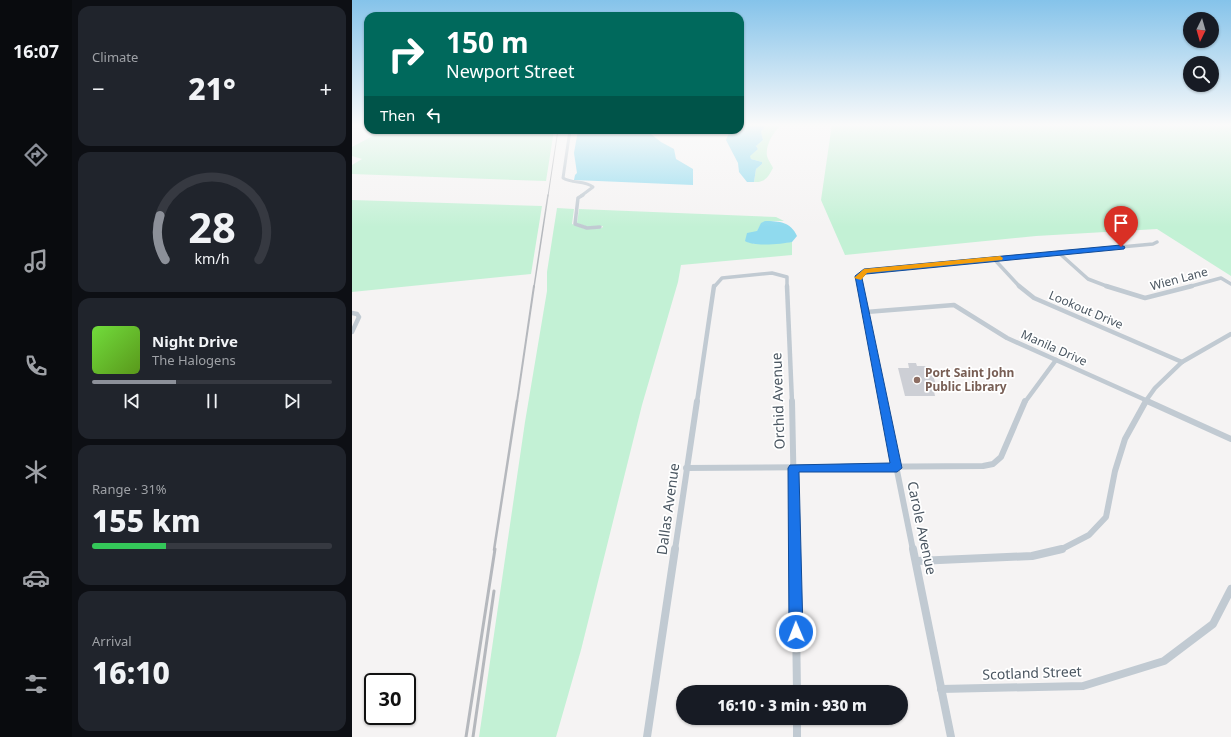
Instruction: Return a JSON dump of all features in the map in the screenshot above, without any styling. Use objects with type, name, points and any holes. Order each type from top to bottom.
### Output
[{"type":"street","points":[[566,158],[563,178],[569,181],[588,183],[593,187],[578,198],[574,224],[587,228],[600,227]]},
{"type":"street","points":[[994,259],[1153,244],[1157,242]]},
{"type":"street","name":"Wien Lane","points":[[1059,253],[1088,279],[1135,296],[1152,297],[1220,278],[1231,284]]},
{"type":"street","name":"Carole Avenue","points":[[951,737],[858,277],[864,272],[994,259]]},
{"type":"street","name":"Lookout Drive","points":[[994,259],[1017,284],[1034,298],[1182,362]]},
{"type":"street","name":"Orchid Avenue","points":[[714,285],[722,278],[772,273],[787,277],[794,468],[797,685]]},
{"type":"street","name":"Dallas Avenue","points":[[647,737],[714,285]]},
{"type":"street","name":"Manila Drive","points":[[866,312],[946,304],[954,305],[1007,338],[1231,439]]},
{"type":"street","points":[[352,332],[360,317],[354,313]]},
{"type":"street","points":[[916,561],[1032,556],[1060,550],[1089,535],[1106,518],[1115,471],[1125,439],[1139,411],[1155,388],[1182,362],[1231,334]]},
{"type":"street","points":[[686,468],[897,468],[982,466],[993,464],[1001,457],[1026,400],[1056,360]]},
{"type":"street","name":"Scotland Street","points":[[941,689],[1083,686],[1164,661],[1213,624],[1231,589]]},
{"type":"street","points":[[797,725],[797,737]]},
{"type":"green space","points":[[360,158],[550,158],[546,181],[352,174],[352,165],[362,159]]},
{"type":"green space","points":[[768,158],[773,168],[766,179],[761,182],[754,182],[756,169],[762,164],[762,162],[751,159]]},
{"type":"green space","points":[[827,158],[1231,158],[1231,276],[1157,229],[1036,236],[845,255],[821,200]]},
{"type":"green space","points":[[352,200],[542,206],[531,274],[352,292]]},
{"type":"green space","points":[[557,208],[574,209],[572,224],[585,229],[602,228],[603,226],[588,227],[577,223],[579,209],[776,217],[784,221],[770,221],[762,224],[757,231],[753,244],[792,242],[792,255],[681,265],[678,282],[642,405],[581,650],[556,737],[479,737],[525,422],[547,291],[547,272]]},
{"type":"water","points":[[575,158],[676,158],[693,169],[693,185],[574,180],[577,173]]},
{"type":"water","points":[[736,158],[751,158],[762,162],[762,164],[756,169],[754,182],[747,182],[739,172],[738,163]]},
{"type":"water","points":[[765,221],[784,223],[794,231],[797,236],[792,242],[782,244],[755,244],[745,241],[747,233],[757,231],[761,223]]},
{"type":"building","name":"Port Saint John Public Library","points":[[908,363],[916,363],[917,366],[930,366],[938,391],[934,391],[935,396],[905,396],[898,368],[909,368]]},
{"type":"railway","points":[[548,196],[554,158]]},
{"type":"railway","points":[[534,287],[548,195]]},
{"type":"railway","points":[[517,402],[534,286]]},
{"type":"railway","points":[[494,550],[517,401]]},
{"type":"railway","points":[[466,737],[495,549]]},
{"type":"railway","points":[[473,737],[494,591]]},
{"type":"slow traffic","points":[[858,278],[864,272],[1000,258]]},
{"type":"place","name":"Port Saint John Public Library","points":[[917,380]]},
{"type":"route","points":[[796,632],[794,468],[897,468],[858,277],[864,272],[1121,247]]}]
